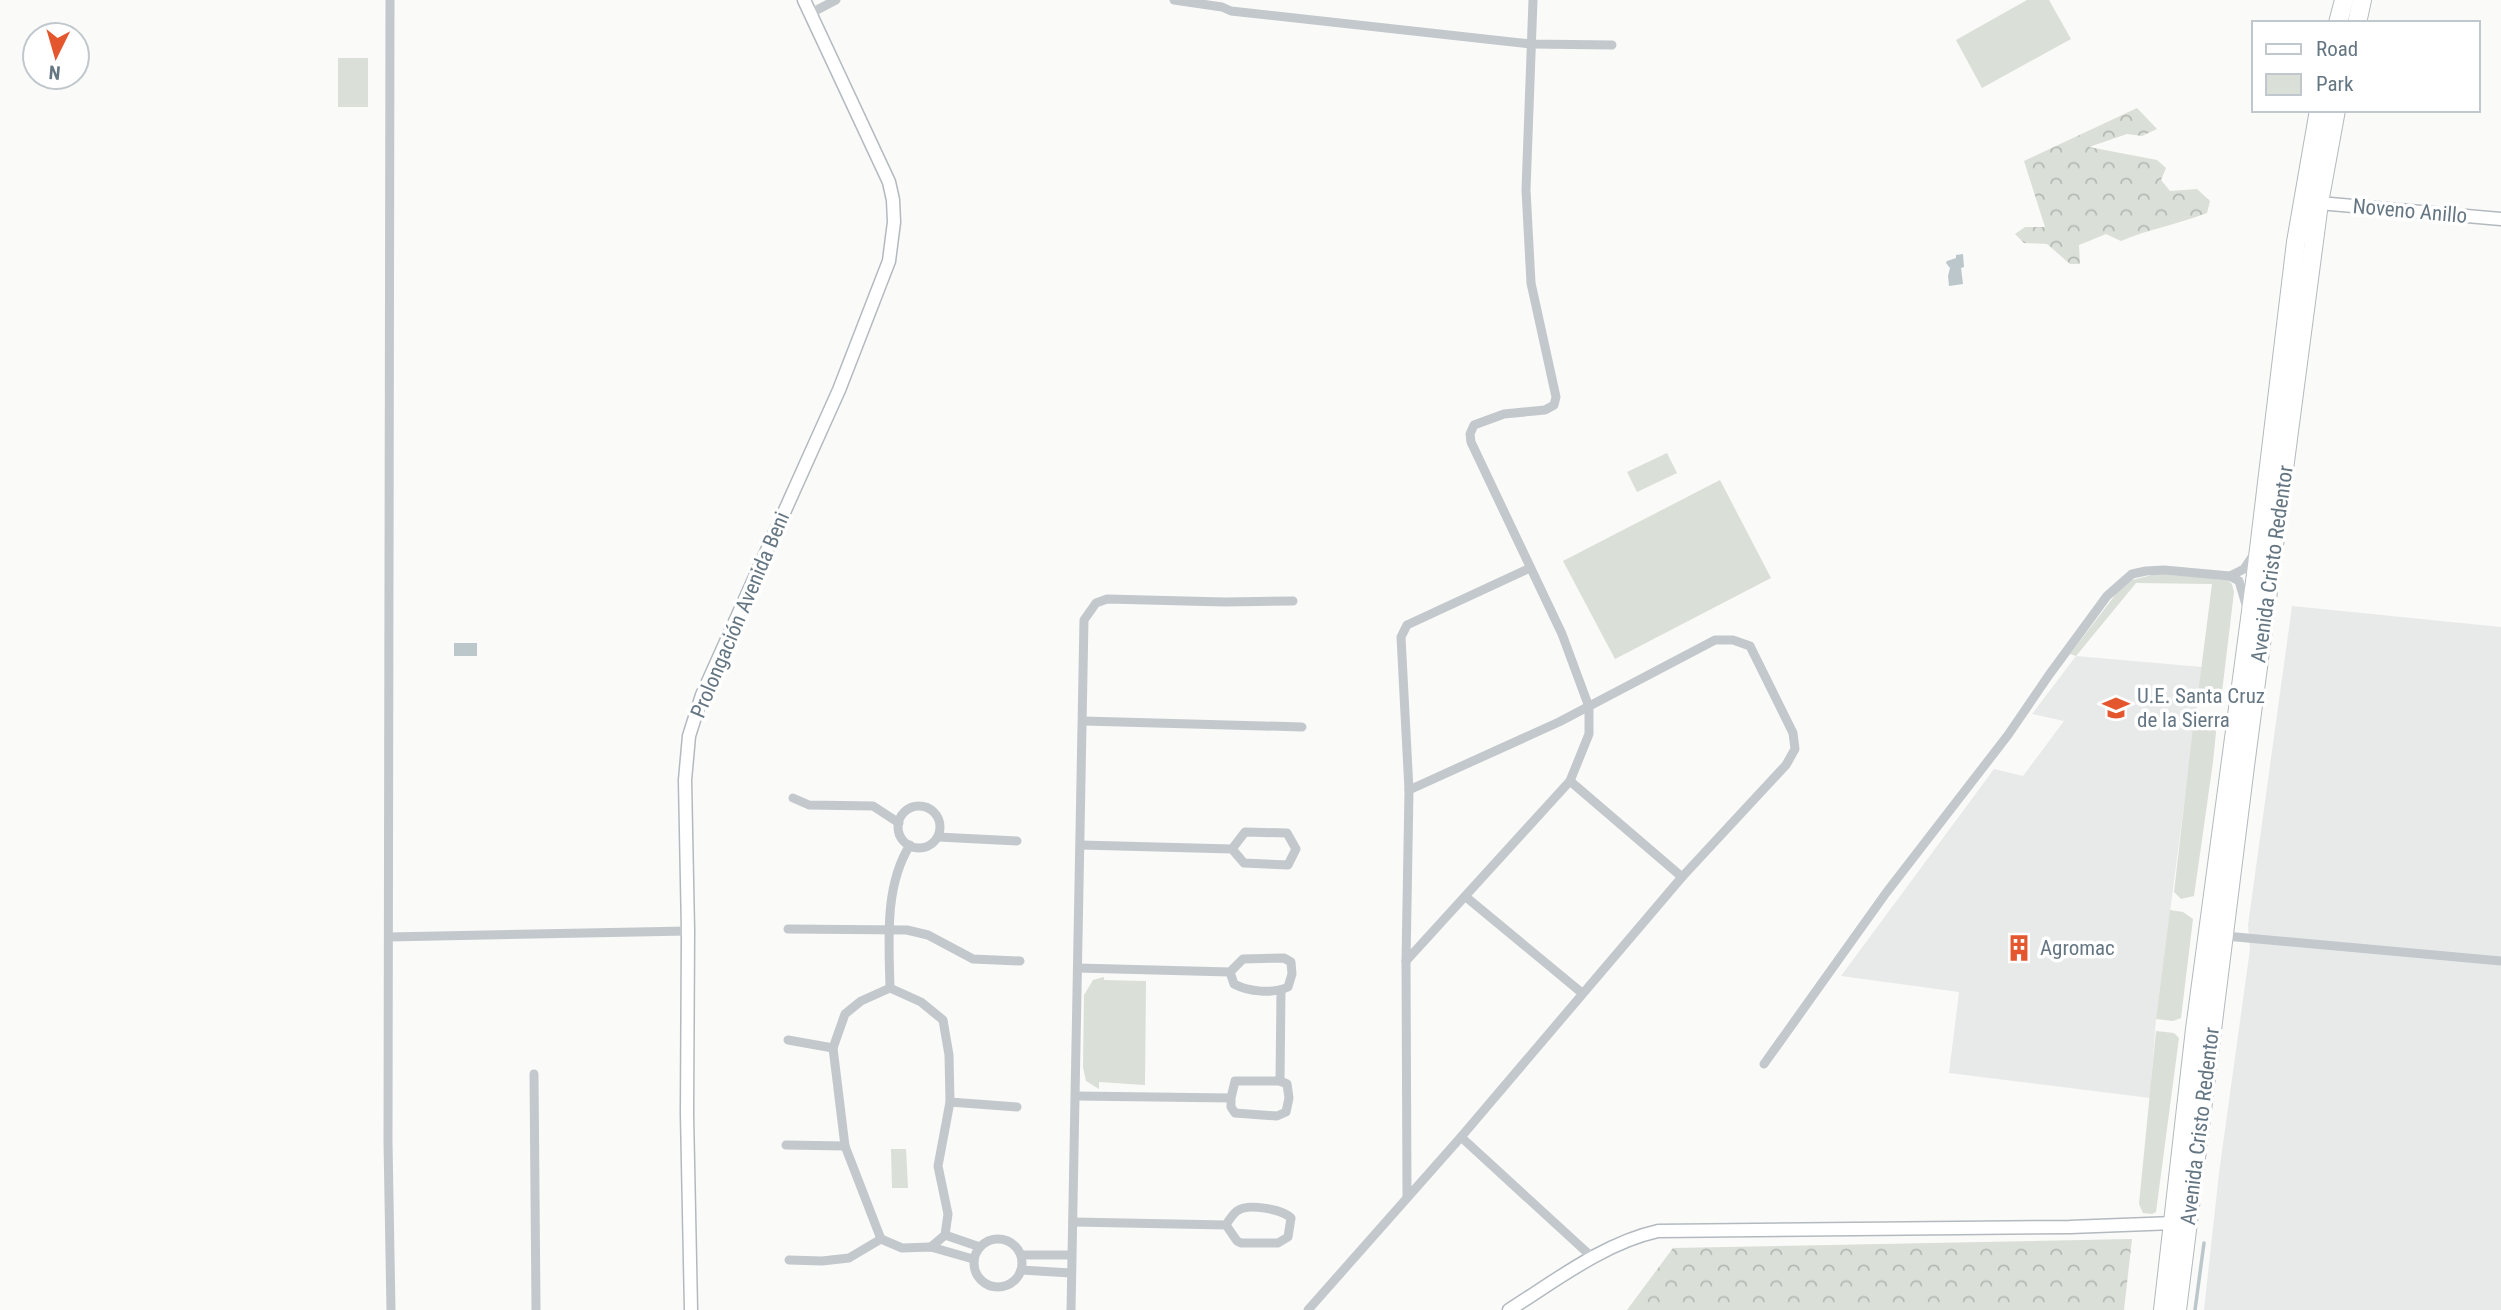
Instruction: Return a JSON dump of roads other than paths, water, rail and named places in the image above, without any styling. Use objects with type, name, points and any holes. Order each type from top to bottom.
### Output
[{"type":"highway","points":[[2339,21],[2344,0]]},
{"type":"highway","points":[[2357,21],[2362,0]]},
{"type":"highway","name":"Avenida Cristo Redentor","points":[[2163,1310],[2195,1029],[2260,545],[2296,242],[2319,112]]},
{"type":"highway","name":"Avenida Cristo Redentor","points":[[2177,1310],[2241,793],[2319,203],[2336,112]]},
{"type":"street","points":[[390,0],[391,1310]]},
{"type":"street","name":"Prolongación Avenida Beni","points":[[691,1310],[685,780],[689,736],[702,695],[839,390],[889,261],[894,222],[889,182],[804,0]]},
{"type":"street","points":[[811,13],[836,0]]},
{"type":"street","points":[[1174,0],[1222,7],[1231,11],[1531,44],[1612,45]]},
{"type":"street","points":[[1406,961],[1570,781],[1589,734],[1589,707],[1562,634],[1471,442],[1470,434],[1474,425],[1504,414],[1545,410],[1554,405],[1556,397],[1531,283],[1526,190],[1533,0]]},
{"type":"street","name":"Noveno Anillo","points":[[2319,203],[2501,219]]},
{"type":"street","points":[[2230,576],[2249,563],[2260,545]]},
{"type":"street","points":[[1407,1196],[1406,961],[1409,790],[1401,637],[1407,625],[1530,568]]},
{"type":"street","points":[[1764,1064],[1886,893],[2008,735],[2108,596],[2132,574],[2164,570],[2230,576],[2239,581],[2250,620]]},
{"type":"street","points":[[1071,1310],[1084,620],[1096,603],[1107,599],[1293,601]]},
{"type":"street","points":[[1308,1310],[1461,1137],[1682,877],[1786,765],[1795,749],[1793,733],[1750,646],[1733,640],[1715,640],[1589,707],[1409,790]]},
{"type":"street","points":[[1084,722],[1302,727]]},
{"type":"street","points":[[1570,781],[1682,877]]},
{"type":"street","points":[[793,798],[809,805],[873,806],[898,823]]},
{"type":"street","points":[[912,807],[926,807],[940,823],[938,837],[922,848],[910,845],[900,836],[898,823],[912,807]]},
{"type":"street","points":[[1245,832],[1287,833],[1296,849],[1288,865],[1244,863],[1233,849],[1245,832]]},
{"type":"street","points":[[938,837],[1017,841]]},
{"type":"street","points":[[890,988],[889,930],[894,891],[903,856],[910,845]]},
{"type":"street","points":[[1081,845],[1233,849]]},
{"type":"street","points":[[1466,897],[1582,993]]},
{"type":"street","points":[[788,929],[907,930],[928,935],[973,959],[1020,961]]},
{"type":"street","points":[[389,937],[688,931]]},
{"type":"street","points":[[2225,936],[2501,961]]},
{"type":"street","points":[[1078,968],[1230,972],[1243,959],[1284,958],[1292,962],[1288,987],[1281,990],[1245,990],[1234,985],[1230,972]]},
{"type":"street","points":[[931,1247],[945,1235],[947,1214],[939,1166],[950,1102],[949,1055],[943,1020],[921,1002],[890,988],[861,1000],[845,1014],[834,1048],[845,1146],[881,1239],[902,1248],[931,1247],[973,1259]]},
{"type":"street","points":[[1280,1080],[1281,990]]},
{"type":"street","points":[[788,1040],[834,1048]]},
{"type":"street","points":[[534,1074],[536,1310]]},
{"type":"street","points":[[1280,1080],[1287,1084],[1289,1098],[1286,1112],[1277,1116],[1235,1113],[1231,1107],[1231,1098],[1235,1081],[1280,1080]]},
{"type":"street","points":[[1076,1096],[1231,1098]]},
{"type":"street","points":[[950,1102],[1017,1107]]},
{"type":"street","points":[[1461,1137],[1593,1258]]},
{"type":"street","points":[[786,1145],[845,1146]]},
{"type":"street","points":[[1074,1222],[1226,1225],[1241,1243],[1278,1243],[1288,1237],[1291,1218],[1277,1209],[1245,1208],[1238,1210],[1226,1225]]},
{"type":"street","points":[[1508,1310],[1593,1258],[1636,1236],[1658,1231],[2070,1227],[2174,1223]]},
{"type":"street","points":[[945,1235],[980,1247]]},
{"type":"street","points":[[789,1260],[849,1258],[881,1239]]},
{"type":"street","points":[[994,1239],[1010,1242],[1021,1255],[1021,1270],[1012,1284],[996,1288],[981,1282],[976,1275],[973,1259],[980,1247],[994,1239]]},
{"type":"street","points":[[1021,1255],[1070,1255]]},
{"type":"street","points":[[1021,1270],[1071,1273]]},
{"type":"waterway","points":[[2195,1310],[2204,1243]]},
{"type":"place","name":"U.E. Santa Cruz de la Sierra","points":[[2116,708]]},
{"type":"place","name":"Agromac","points":[[2019,948]]}]
